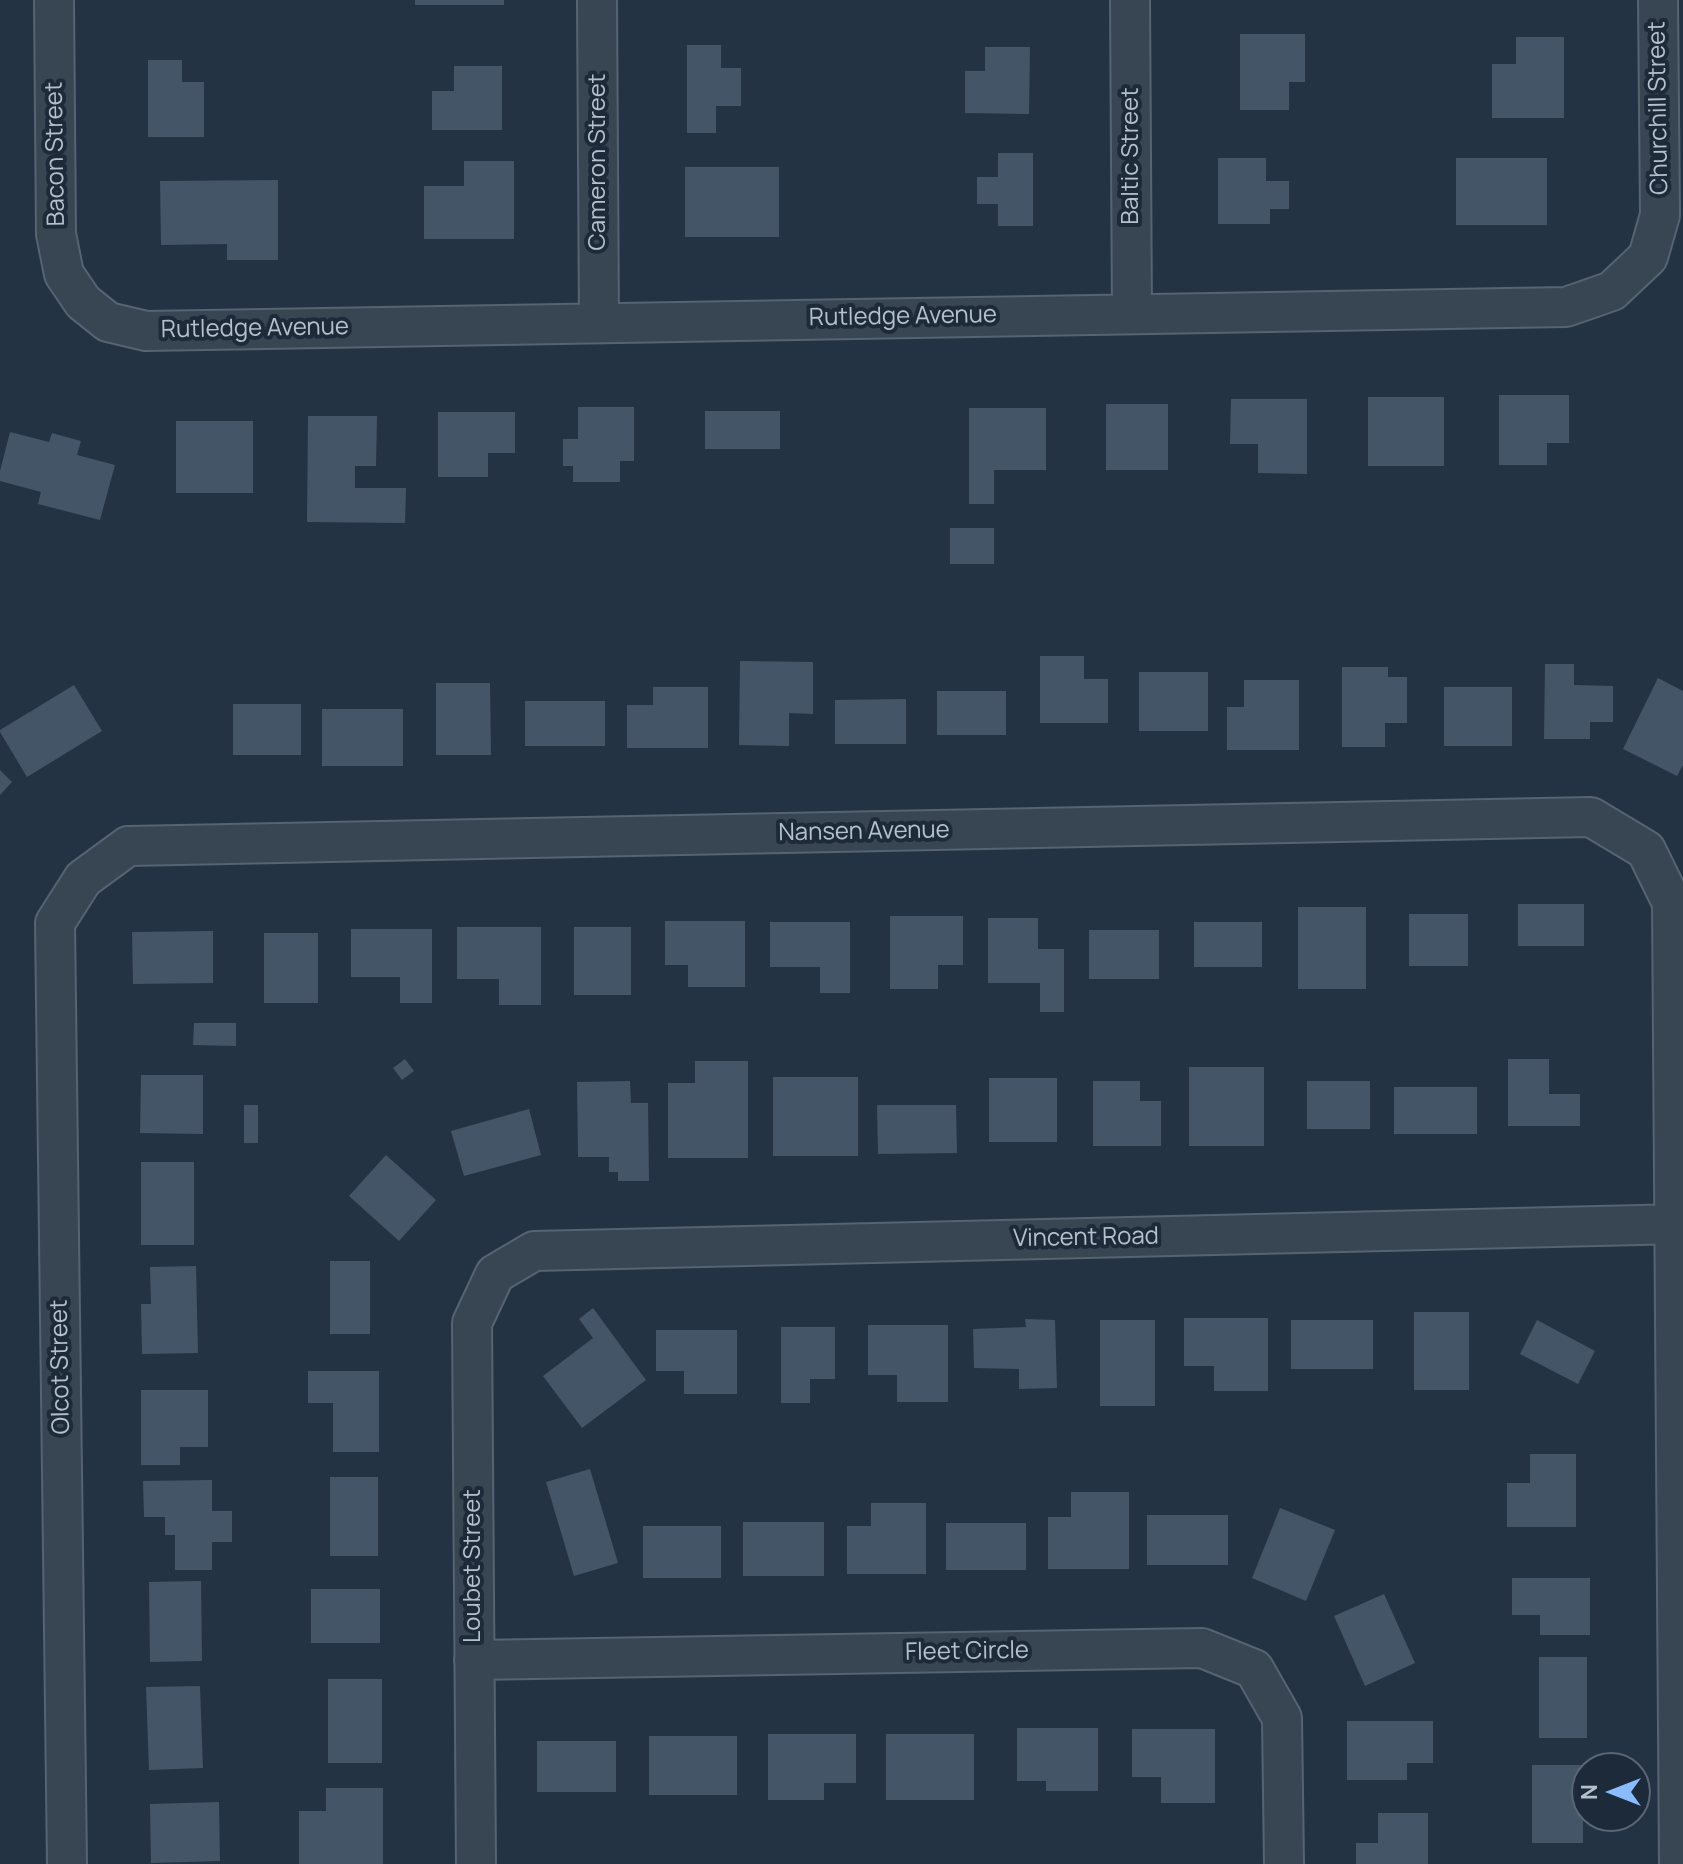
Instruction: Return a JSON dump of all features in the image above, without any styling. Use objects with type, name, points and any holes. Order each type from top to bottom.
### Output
[{"type":"street","name":"Bacon Street","points":[[54,0],[56,234],[64,274],[83,302]]},
{"type":"street","name":"Cameron Street","points":[[597,0],[599,323]]},
{"type":"street","name":"Baltic Street","points":[[1130,0],[1132,313]]},
{"type":"street","name":"Churchill Street","points":[[1658,0],[1672,215]]},
{"type":"street","name":"Rutledge Avenue","points":[[83,302],[108,322],[146,331],[1566,307],[1612,291],[1648,257],[1672,215]]},
{"type":"street","name":"Nansen Avenue","points":[[83,879],[128,846],[1591,817],[1646,850],[1672,903],[1678,1224]]},
{"type":"street","name":"Olcot Street","points":[[67,1864],[55,923],[83,879]]},
{"type":"street","name":"Vincent Road","points":[[495,1274],[534,1251],[1678,1224]]},
{"type":"street","points":[[1678,1224],[1679,1864]]},
{"type":"street","name":"Loubet Street","points":[[476,1864],[472,1323],[495,1274]]},
{"type":"street","name":"Fleet Circle","points":[[474,1660],[1202,1648],[1254,1669],[1282,1718],[1284,1864]]},
{"type":"building","points":[[415,0],[504,0],[504,5],[415,5]]},
{"type":"building","points":[[1240,34],[1305,34],[1305,82],[1289,82],[1289,110],[1240,110]]},
{"type":"building","points":[[1516,37],[1564,37],[1564,118],[1492,118],[1492,64],[1516,64]]},
{"type":"building","points":[[687,45],[721,45],[721,68],[741,68],[741,106],[716,106],[716,133],[687,133]]},
{"type":"building","points":[[985,47],[1030,47],[1029,114],[965,113],[965,71],[985,71]]},
{"type":"building","points":[[148,60],[182,60],[182,82],[204,82],[204,137],[148,137]]},
{"type":"building","points":[[454,66],[502,66],[502,130],[432,130],[432,91],[454,91]]},
{"type":"building","points":[[998,153],[1033,153],[1033,226],[998,226],[998,204],[977,204],[977,177],[998,177]]},
{"type":"building","points":[[1218,158],[1266,158],[1266,181],[1289,181],[1289,209],[1270,209],[1270,224],[1218,224]]},
{"type":"building","points":[[1456,158],[1547,158],[1547,225],[1456,225]]},
{"type":"building","points":[[464,161],[514,161],[514,239],[424,239],[424,186],[464,186]]},
{"type":"building","points":[[685,167],[779,167],[779,237],[685,237]]},
{"type":"building","points":[[278,180],[278,260],[227,260],[227,244],[161,245],[160,181]]},
{"type":"building","points":[[1499,395],[1569,395],[1569,443],[1547,443],[1547,465],[1499,465]]},
{"type":"building","points":[[1368,397],[1444,397],[1444,466],[1368,466]]},
{"type":"building","points":[[1231,399],[1307,399],[1307,474],[1258,473],[1258,444],[1230,444]]},
{"type":"building","points":[[1106,404],[1168,404],[1168,470],[1106,470]]},
{"type":"building","points":[[578,407],[634,407],[634,461],[620,461],[620,482],[573,482],[573,466],[563,466],[563,439],[578,439]]},
{"type":"building","points":[[969,408],[1046,408],[1046,470],[994,470],[994,504],[969,504]]},
{"type":"building","points":[[705,411],[780,411],[780,449],[705,449]]},
{"type":"building","points":[[438,412],[515,412],[515,453],[488,453],[488,477],[438,477]]},
{"type":"building","points":[[308,416],[377,416],[376,466],[355,466],[355,488],[406,488],[405,523],[307,522]]},
{"type":"building","points":[[176,421],[253,421],[253,493],[176,493]]},
{"type":"building","points":[[10,432],[49,442],[52,433],[81,441],[77,455],[115,465],[100,520],[38,504],[41,492],[0,481]]},
{"type":"building","points":[[950,528],[994,528],[994,564],[950,564]]},
{"type":"building","points":[[1040,656],[1084,656],[1084,679],[1108,679],[1108,723],[1040,723]]},
{"type":"building","points":[[740,661],[813,662],[813,714],[789,713],[789,746],[739,745]]},
{"type":"building","points":[[1545,664],[1574,664],[1574,685],[1613,686],[1613,722],[1590,722],[1590,739],[1544,739]]},
{"type":"building","points":[[1342,667],[1388,667],[1388,677],[1407,677],[1407,723],[1385,723],[1385,747],[1342,747]]},
{"type":"building","points":[[1139,672],[1208,672],[1208,731],[1139,731]]},
{"type":"building","points":[[1658,678],[1683,691],[1683,765],[1677,776],[1623,749]]},
{"type":"building","points":[[1244,680],[1299,680],[1299,750],[1227,750],[1227,707],[1244,707]]},
{"type":"building","points":[[436,683],[490,683],[491,755],[436,755]]},
{"type":"building","points":[[74,685],[102,731],[27,777],[0,730]]},
{"type":"building","points":[[653,687],[708,687],[708,748],[627,748],[627,705],[653,705]]},
{"type":"building","points":[[1444,687],[1512,687],[1512,746],[1444,746]]},
{"type":"building","points":[[937,691],[1006,691],[1006,735],[937,735]]},
{"type":"building","points":[[906,699],[906,744],[835,744],[835,700]]},
{"type":"building","points":[[525,701],[605,701],[605,746],[525,746]]},
{"type":"building","points":[[233,704],[301,704],[301,755],[233,755]]},
{"type":"building","points":[[322,709],[403,709],[403,766],[322,766]]},
{"type":"building","points":[[0,770],[12,782],[0,795]]},
{"type":"building","points":[[1518,904],[1584,904],[1584,946],[1518,946]]},
{"type":"building","points":[[1298,907],[1366,907],[1366,989],[1298,989]]},
{"type":"building","points":[[1409,914],[1468,914],[1468,966],[1409,966]]},
{"type":"building","points":[[890,916],[963,916],[963,965],[938,965],[938,989],[890,989]]},
{"type":"building","points":[[988,918],[1038,918],[1038,949],[1064,949],[1064,1012],[1040,1012],[1040,983],[988,983]]},
{"type":"building","points":[[665,921],[745,921],[745,987],[688,987],[688,965],[665,965]]},
{"type":"building","points":[[770,922],[850,922],[850,993],[820,993],[820,967],[770,967]]},
{"type":"building","points":[[1194,922],[1262,922],[1262,967],[1194,967]]},
{"type":"building","points":[[457,927],[541,927],[541,1005],[499,1005],[499,979],[457,979]]},
{"type":"building","points":[[574,927],[631,927],[631,995],[574,995]]},
{"type":"building","points":[[351,929],[432,929],[432,1003],[400,1003],[400,977],[351,977]]},
{"type":"building","points":[[1089,930],[1159,930],[1159,979],[1089,979]]},
{"type":"building","points":[[213,931],[213,983],[133,984],[132,932]]},
{"type":"building","points":[[264,933],[318,933],[318,1003],[264,1003]]},
{"type":"building","points":[[194,1023],[236,1023],[236,1046],[193,1045]]},
{"type":"building","points":[[405,1059],[414,1071],[402,1080],[393,1068]]},
{"type":"building","points":[[1508,1059],[1549,1059],[1549,1094],[1580,1094],[1580,1126],[1508,1126]]},
{"type":"building","points":[[695,1061],[748,1061],[748,1158],[668,1158],[668,1083],[695,1083]]},
{"type":"building","points":[[1189,1067],[1264,1067],[1264,1146],[1189,1146]]},
{"type":"building","points":[[141,1075],[203,1075],[203,1134],[140,1133]]},
{"type":"building","points":[[773,1077],[858,1077],[858,1156],[773,1156]]},
{"type":"building","points":[[989,1078],[1057,1078],[1057,1142],[989,1142]]},
{"type":"building","points":[[630,1081],[631,1103],[648,1103],[649,1181],[618,1181],[618,1172],[609,1172],[609,1157],[578,1157],[577,1082]]},
{"type":"building","points":[[1093,1081],[1140,1081],[1140,1101],[1161,1101],[1161,1146],[1093,1146]]},
{"type":"building","points":[[1307,1081],[1370,1081],[1370,1129],[1307,1129]]},
{"type":"building","points":[[1394,1087],[1477,1087],[1477,1134],[1394,1134]]},
{"type":"building","points":[[244,1105],[258,1105],[258,1143],[244,1143]]},
{"type":"building","points":[[877,1105],[956,1105],[957,1153],[878,1154]]},
{"type":"building","points":[[529,1109],[541,1155],[464,1176],[451,1131]]},
{"type":"building","points":[[386,1155],[436,1200],[399,1241],[349,1196]]},
{"type":"building","points":[[141,1162],[194,1162],[194,1245],[141,1245]]},
{"type":"building","points":[[330,1261],[370,1261],[370,1334],[330,1334]]},
{"type":"building","points":[[196,1266],[198,1353],[142,1354],[141,1304],[151,1304],[150,1267]]},
{"type":"building","points":[[593,1308],[646,1380],[582,1428],[543,1376],[593,1338],[579,1319]]},
{"type":"building","points":[[1414,1312],[1469,1312],[1469,1390],[1414,1390]]},
{"type":"building","points":[[1184,1318],[1268,1318],[1268,1391],[1214,1391],[1214,1366],[1184,1366]]},
{"type":"building","points":[[1025,1319],[1055,1320],[1057,1388],[1019,1389],[1019,1369],[974,1368],[973,1329],[1026,1327]]},
{"type":"building","points":[[1100,1320],[1155,1320],[1155,1406],[1100,1406]]},
{"type":"building","points":[[1291,1320],[1373,1320],[1373,1369],[1291,1369]]},
{"type":"building","points":[[1537,1320],[1595,1351],[1578,1384],[1520,1354]]},
{"type":"building","points":[[868,1325],[948,1325],[948,1402],[897,1402],[897,1375],[868,1375]]},
{"type":"building","points":[[781,1327],[835,1327],[835,1379],[810,1379],[810,1403],[781,1403]]},
{"type":"building","points":[[656,1330],[737,1330],[737,1394],[684,1394],[684,1371],[656,1371]]},
{"type":"building","points":[[308,1371],[379,1371],[379,1452],[333,1452],[333,1403],[308,1403]]},
{"type":"building","points":[[141,1390],[208,1390],[208,1447],[180,1447],[180,1465],[141,1465]]},
{"type":"building","points":[[1530,1454],[1576,1454],[1576,1527],[1507,1527],[1507,1483],[1530,1483]]},
{"type":"building","points":[[590,1469],[618,1563],[574,1576],[546,1482]]},
{"type":"building","points":[[330,1477],[378,1477],[378,1556],[330,1556]]},
{"type":"building","points":[[212,1480],[212,1511],[232,1511],[232,1542],[212,1542],[212,1570],[175,1570],[175,1535],[165,1535],[165,1517],[144,1517],[143,1481]]},
{"type":"building","points":[[1071,1492],[1129,1492],[1129,1569],[1048,1569],[1048,1517],[1071,1517]]},
{"type":"building","points":[[871,1503],[926,1503],[926,1574],[847,1574],[847,1526],[871,1526]]},
{"type":"building","points":[[1280,1508],[1335,1530],[1306,1601],[1252,1578]]},
{"type":"building","points":[[1147,1515],[1228,1515],[1228,1565],[1147,1565]]},
{"type":"building","points":[[743,1522],[824,1522],[824,1576],[743,1576]]},
{"type":"building","points":[[946,1523],[1026,1523],[1026,1570],[946,1570]]},
{"type":"building","points":[[643,1526],[721,1526],[721,1578],[643,1578]]},
{"type":"building","points":[[1512,1578],[1590,1578],[1590,1635],[1540,1635],[1540,1615],[1512,1615]]},
{"type":"building","points":[[201,1581],[202,1661],[150,1662],[149,1582]]},
{"type":"building","points":[[311,1589],[380,1589],[380,1643],[311,1643]]},
{"type":"building","points":[[1384,1594],[1415,1663],[1365,1686],[1334,1616]]},
{"type":"building","points":[[1539,1657],[1587,1657],[1587,1738],[1539,1738]]},
{"type":"building","points":[[328,1679],[382,1679],[382,1763],[328,1763]]},
{"type":"building","points":[[200,1686],[203,1768],[149,1770],[146,1687]]},
{"type":"building","points":[[1347,1721],[1433,1721],[1433,1763],[1407,1763],[1407,1780],[1347,1780]]},
{"type":"building","points":[[1017,1728],[1098,1728],[1098,1791],[1046,1791],[1046,1781],[1017,1781]]},
{"type":"building","points":[[1132,1729],[1215,1729],[1215,1803],[1161,1803],[1161,1777],[1132,1777]]},
{"type":"building","points":[[768,1734],[856,1734],[856,1783],[824,1783],[824,1800],[768,1800]]},
{"type":"building","points":[[886,1734],[974,1734],[974,1800],[886,1800]]},
{"type":"building","points":[[649,1736],[737,1736],[737,1795],[649,1795]]},
{"type":"building","points":[[537,1741],[616,1741],[616,1792],[537,1792]]},
{"type":"building","points":[[1532,1765],[1571,1765],[1571,1832],[1583,1832],[1583,1843],[1532,1843]]},
{"type":"building","points":[[326,1788],[383,1788],[383,1864],[299,1864],[299,1811],[326,1811]]},
{"type":"building","points":[[219,1802],[220,1861],[151,1863],[150,1804]]},
{"type":"building","points":[[1378,1813],[1428,1813],[1428,1864],[1356,1864],[1356,1843],[1378,1843]]}]
